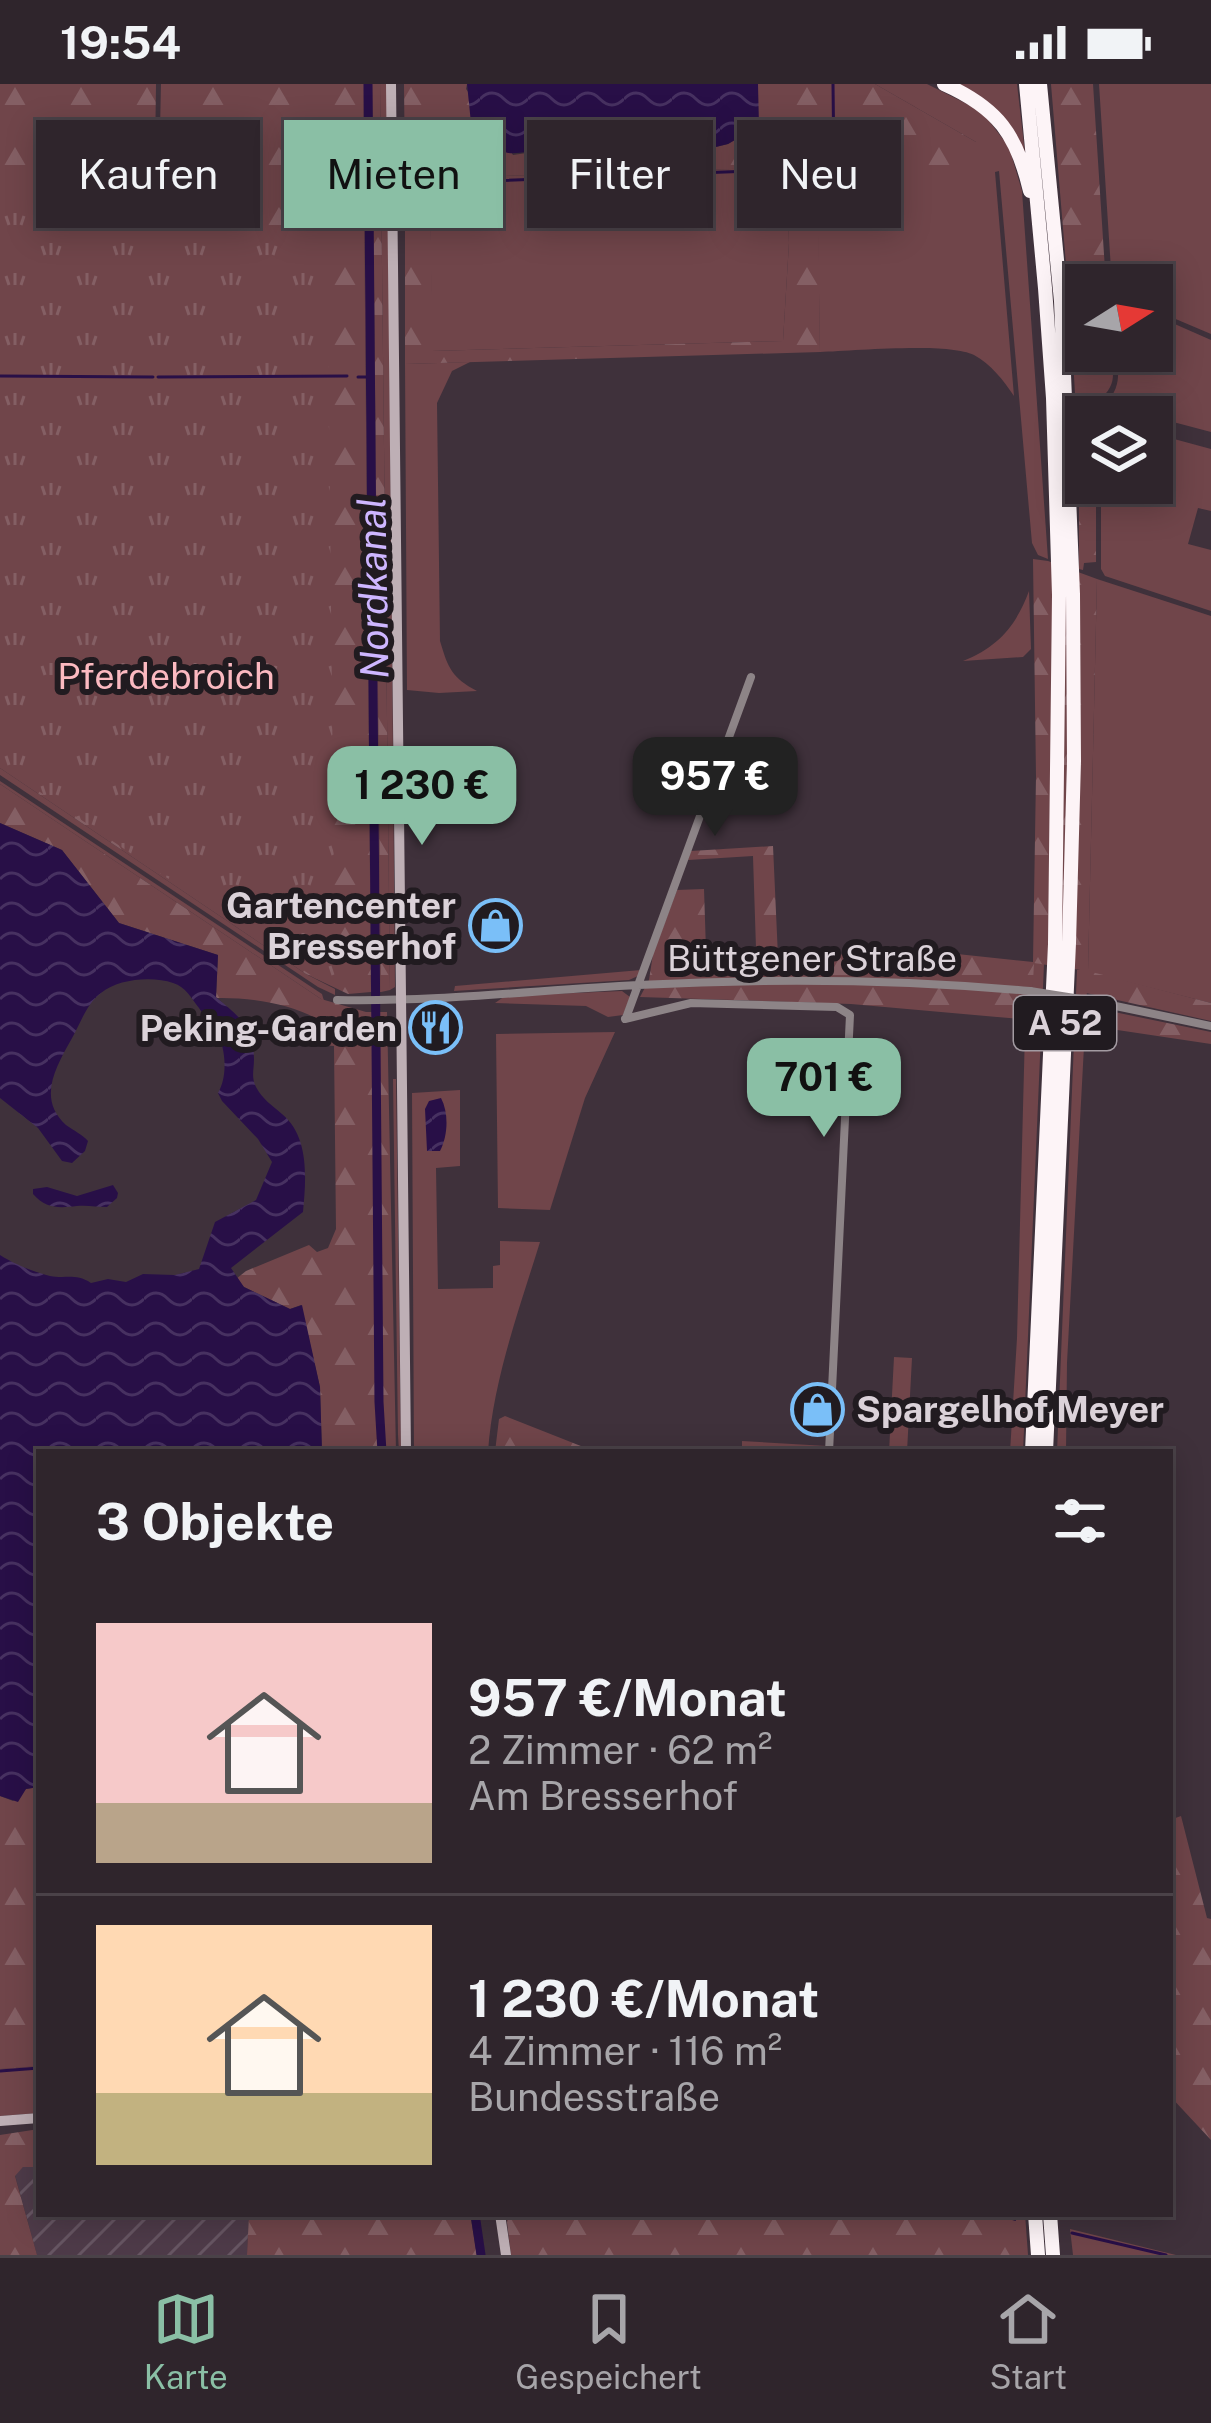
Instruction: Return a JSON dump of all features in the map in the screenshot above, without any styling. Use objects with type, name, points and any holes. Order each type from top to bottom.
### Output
[{"type":"highway","points":[[944,84],[977,101],[1004,126],[1024,166],[1039,218]]},
{"type":"highway","name":"A 52","points":[[1026,84],[1065,544]]},
{"type":"highway","name":"A 52","points":[[1040,84],[1061,301],[1074,760],[1046,1449]]},
{"type":"highway","name":"A 52","points":[[1032,1449],[1066,595]]},
{"type":"highway","points":[[1035,2217],[1038,2255]]},
{"type":"highway","points":[[1050,2217],[1053,2255]]},
{"type":"main road","points":[[392,84],[406,1449]]},
{"type":"main road","points":[[0,2121],[36,2118]]},
{"type":"main road","points":[[500,2217],[506,2255]]},
{"type":"street","points":[[751,677],[625,1019],[691,1003],[837,1007],[850,1015],[829,1449]]},
{"type":"street","name":"Büttgener Straße","points":[[338,1000],[848,980],[1030,992],[1211,1026]]},
{"type":"shaded area","points":[[23,2167],[36,2167],[36,2217],[249,2217],[247,2255],[37,2255],[15,2175]]},
{"type":"green space","name":"Pferdebroich","points":[[0,84],[156,84],[155,120],[36,120],[36,228],[260,228],[260,120],[160,120],[161,84],[363,84],[363,120],[284,120],[284,228],[364,228],[371,992],[348,994],[306,974],[0,768]]},
{"type":"green space","points":[[363,84],[372,84],[372,120],[363,120]]},
{"type":"green space","points":[[372,84],[380,84],[380,120],[372,120]]},
{"type":"green space","points":[[380,84],[387,84],[387,120],[380,120]]},
{"type":"green space","points":[[404,84],[467,84],[488,120],[404,120]]},
{"type":"green space","points":[[758,84],[827,84],[827,120],[758,120]]},
{"type":"green space","points":[[827,84],[838,84],[838,120],[827,120]]},
{"type":"green space","points":[[838,84],[875,84],[976,142],[995,171],[901,174],[901,120],[838,120]]},
{"type":"green space","points":[[875,84],[927,84],[973,107],[1009,147],[1022,191],[1048,559],[1038,555],[1032,543],[999,171],[995,172],[1014,396],[986,363],[961,351],[820,352],[818,228],[901,228],[901,160],[976,142]]},
{"type":"green space","points":[[952,84],[1017,84],[1025,153]]},
{"type":"green space","points":[[1051,84],[1093,84],[1105,264],[1066,264]]},
{"type":"green space","points":[[1099,84],[1211,84],[1211,334],[1173,318],[1173,264],[1111,264]]},
{"type":"green space","points":[[737,139],[737,169],[713,170],[713,148]]},
{"type":"green space","points":[[503,141],[513,155],[527,153],[527,175],[503,176]]},
{"type":"green space","points":[[737,169],[737,228],[789,228],[783,341],[432,351],[430,228],[503,228],[503,176],[527,175],[527,228],[713,228],[713,170]]},
{"type":"green space","name":"Pferdebroich","points":[[0,192],[36,192],[36,228],[159,228],[159,233],[327,229],[335,985],[315,978],[0,765]]},
{"type":"green space","points":[[364,228],[373,228],[381,992],[371,992]]},
{"type":"green space","points":[[373,228],[382,228],[390,990],[381,992]]},
{"type":"green space","points":[[382,228],[388,228],[395,987],[390,990]]},
{"type":"green space","points":[[405,228],[431,228],[433,351],[783,341],[789,228],[819,228],[820,352],[405,364]]},
{"type":"green space","points":[[1173,323],[1211,340],[1211,432],[1173,422],[1173,396],[1111,396],[1118,373],[1173,372]]},
{"type":"green space","points":[[470,362],[452,371],[437,403],[440,641],[452,671],[477,691],[407,690],[405,364]]},
{"type":"green space","points":[[1074,372],[1113,372],[1104,396],[1075,396]]},
{"type":"green space","points":[[1173,439],[1211,449],[1211,511],[1198,508],[1188,544],[1211,550],[1211,611],[1105,576],[1101,569],[1101,504],[1173,504]]},
{"type":"green space","points":[[1079,504],[1096,504],[1096,562],[1084,563],[1083,570],[1079,569]]},
{"type":"green space","points":[[1033,559],[1097,579],[1088,971],[1211,1003],[1211,1021],[1086,993],[1087,971],[1034,963],[1031,1020],[851,1004],[640,997],[677,890],[704,889],[706,951],[756,948],[753,856],[688,860],[691,851],[773,846],[778,957],[929,951],[1033,962]]},
{"type":"green space","points":[[1097,579],[1211,616],[1211,1003],[1088,972],[1066,1449],[1057,1449],[1077,970],[1088,970]]},
{"type":"green space","points":[[1029,591],[1031,649],[1023,657],[963,661],[1004,634]]},
{"type":"green space","points":[[0,768],[335,989],[335,995],[0,775]]},
{"type":"green space","points":[[0,784],[322,994],[324,1001]]},
{"type":"green space","points":[[0,784],[321,999],[366,1012],[387,1012],[396,1449],[322,1449],[320,1387],[301,1305],[290,1309],[236,1279],[309,1245],[317,1252],[328,1248],[336,1229],[334,1046],[322,1045],[321,1021],[270,1003],[216,998],[218,955],[119,923],[62,850],[0,823]]},
{"type":"green space","points":[[1033,962],[1044,964],[1023,1449],[1010,1449],[1025,1031],[1020,1025],[1021,1019],[1031,1019]]},
{"type":"green space","points":[[641,970],[629,980],[454,991],[455,986]]},
{"type":"green space","points":[[622,991],[630,997],[623,1015],[608,1017],[586,1006],[495,1003],[505,996]]},
{"type":"green space","points":[[1085,1006],[1211,1032],[1211,1044],[1084,1025]]},
{"type":"green space","points":[[615,1032],[585,1098],[550,1210],[498,1208],[496,1034]]},
{"type":"green space","points":[[393,1079],[401,1449],[398,1435]]},
{"type":"green space","points":[[460,1090],[460,1166],[436,1168],[438,1289],[493,1288],[500,1241],[540,1242],[501,1372],[488,1449],[414,1449],[412,1093]]},
{"type":"green space","points":[[894,1357],[912,1358],[907,1449],[889,1449]]},
{"type":"green space","points":[[505,1416],[588,1449],[495,1449],[499,1419]]},
{"type":"green space","points":[[742,1441],[827,1446],[827,1449],[742,1449]]},
{"type":"green space","points":[[36,1787],[36,2066],[0,2069],[0,1796],[13,1801],[26,1789]]},
{"type":"green space","points":[[1181,1816],[1211,1919],[1211,2140],[1173,2099],[1173,1819]]},
{"type":"green space","points":[[36,2066],[36,2113],[0,2116],[0,2069]]},
{"type":"green space","points":[[36,2129],[36,2167],[23,2167],[15,2176],[37,2255],[0,2255],[0,2135]]},
{"type":"green space","points":[[249,2217],[471,2217],[477,2255],[247,2255]]},
{"type":"green space","points":[[506,2217],[999,2217],[1016,2221],[1016,2217],[1025,2217],[1028,2255],[511,2255]]},
{"type":"green space","points":[[1070,2229],[1176,2255],[1073,2255]]},
{"type":"water","points":[[467,84],[758,84],[759,120],[737,120],[737,139],[713,148],[713,120],[527,120],[527,152],[510,153],[503,151],[503,120],[471,120]]},
{"type":"water","points":[[0,823],[62,850],[119,923],[218,955],[216,997],[248,1030],[254,1083],[298,1135],[305,1173],[303,1212],[231,1268],[244,1287],[290,1309],[302,1305],[320,1387],[322,1449],[36,1449],[36,1787],[26,1789],[18,1802],[0,1796],[0,1255],[44,1274],[91,1283],[199,1269],[215,1222],[256,1200],[272,1162],[218,1093],[225,1062],[214,1027],[185,990],[165,981],[126,982],[101,993],[87,1009],[60,1061],[52,1083],[52,1105],[66,1125],[88,1141],[72,1163],[62,1161],[38,1128],[0,1098]]},
{"type":"water","points":[[441,1098],[445,1138],[440,1151],[427,1151],[425,1109],[429,1101]]},
{"type":"water","points":[[113,1185],[117,1198],[107,1207],[53,1206],[33,1194],[33,1189],[47,1187],[77,1196]]},
{"type":"waterway","name":"Nordkanal","points":[[368,84],[382,1449]]},
{"type":"waterway","points":[[503,180],[834,168],[833,84]]},
{"type":"waterway","points":[[0,376],[153,377]]},
{"type":"waterway","points":[[158,377],[347,376]]},
{"type":"waterway","points":[[358,377],[371,377]]},
{"type":"waterway","points":[[0,2071],[36,2068]]},
{"type":"waterway","name":"Nordkanal","points":[[475,2217],[481,2255]]},
{"type":"waterway","points":[[1008,2217],[1015,2219]]},
{"type":"waterway","points":[[1072,2233],[1166,2255]]},
{"type":"place","name":"Gartencenter Bresserhof","points":[[495,926]]},
{"type":"place","name":"Peking-Garden","points":[[436,1028]]},
{"type":"place","name":"Spargelhof Meyer","points":[[817,1409]]}]
